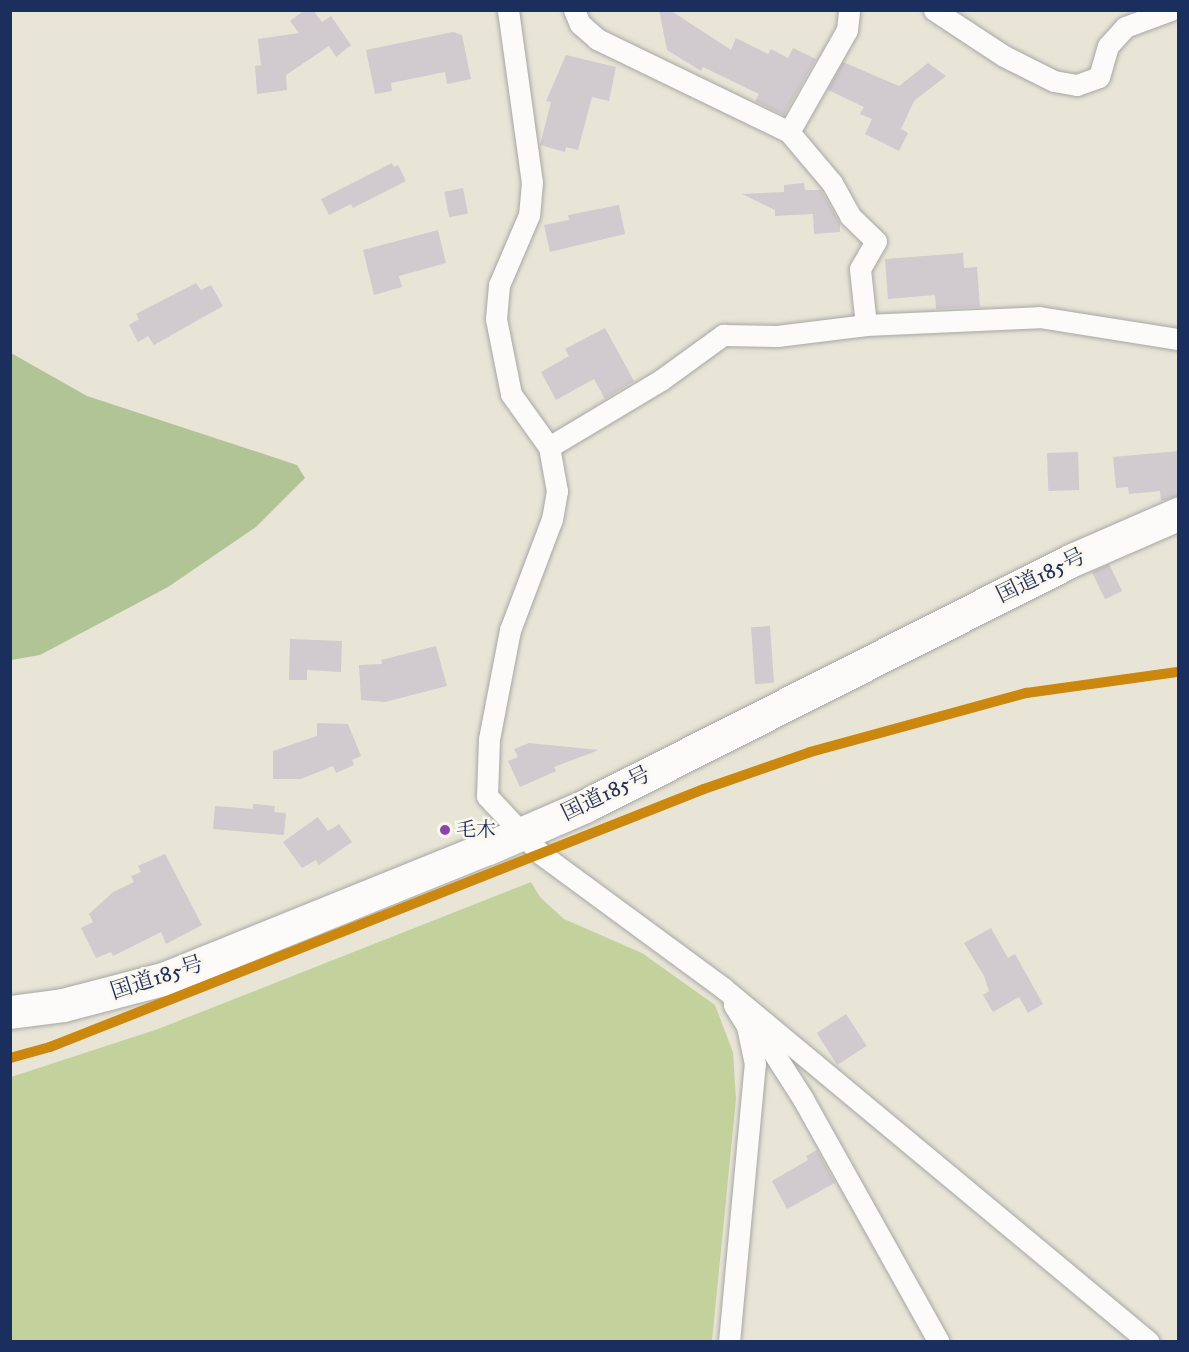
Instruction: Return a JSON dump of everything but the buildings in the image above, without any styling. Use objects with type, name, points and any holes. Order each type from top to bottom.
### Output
[{"type":"highway","name":"国道185号","points":[[10,1012],[63,1005],[163,979],[520,834],[585,806],[1072,560],[1179,514]]},
{"type":"street","points":[[508,10],[532,182],[529,214],[499,285],[496,319],[511,394],[549,447],[557,491],[552,519],[510,630],[489,739],[487,796],[541,854],[722,987],[1149,1341]]},
{"type":"street","points":[[574,10],[580,24],[597,39],[789,132],[832,183],[850,216],[876,242],[860,268],[866,325]]},
{"type":"street","points":[[789,132],[847,30],[849,10]]},
{"type":"street","points":[[934,10],[1005,56],[1054,81],[1077,85],[1099,77],[1108,46],[1125,27],[1171,10]]},
{"type":"street","points":[[549,447],[661,380],[723,335],[777,336],[866,325],[1040,317],[1179,339]]},
{"type":"street","points":[[722,987],[747,1026],[755,1064],[729,1341]]},
{"type":"street","points":[[766,1025],[773,1052],[939,1341]]},
{"type":"green space","points":[[11,353],[87,396],[297,465],[305,478],[256,527],[168,587],[40,655],[11,660]]},
{"type":"green space","points":[[531,882],[540,897],[564,919],[642,953],[715,1005],[733,1052],[736,1099],[712,1341],[11,1341],[11,1077],[158,1029]]},
{"type":"transit line","points":[[10,1058],[50,1047],[704,789],[810,752],[1026,693],[1178,672]]},
{"type":"place","name":"毛木","points":[[445,830]]}]
